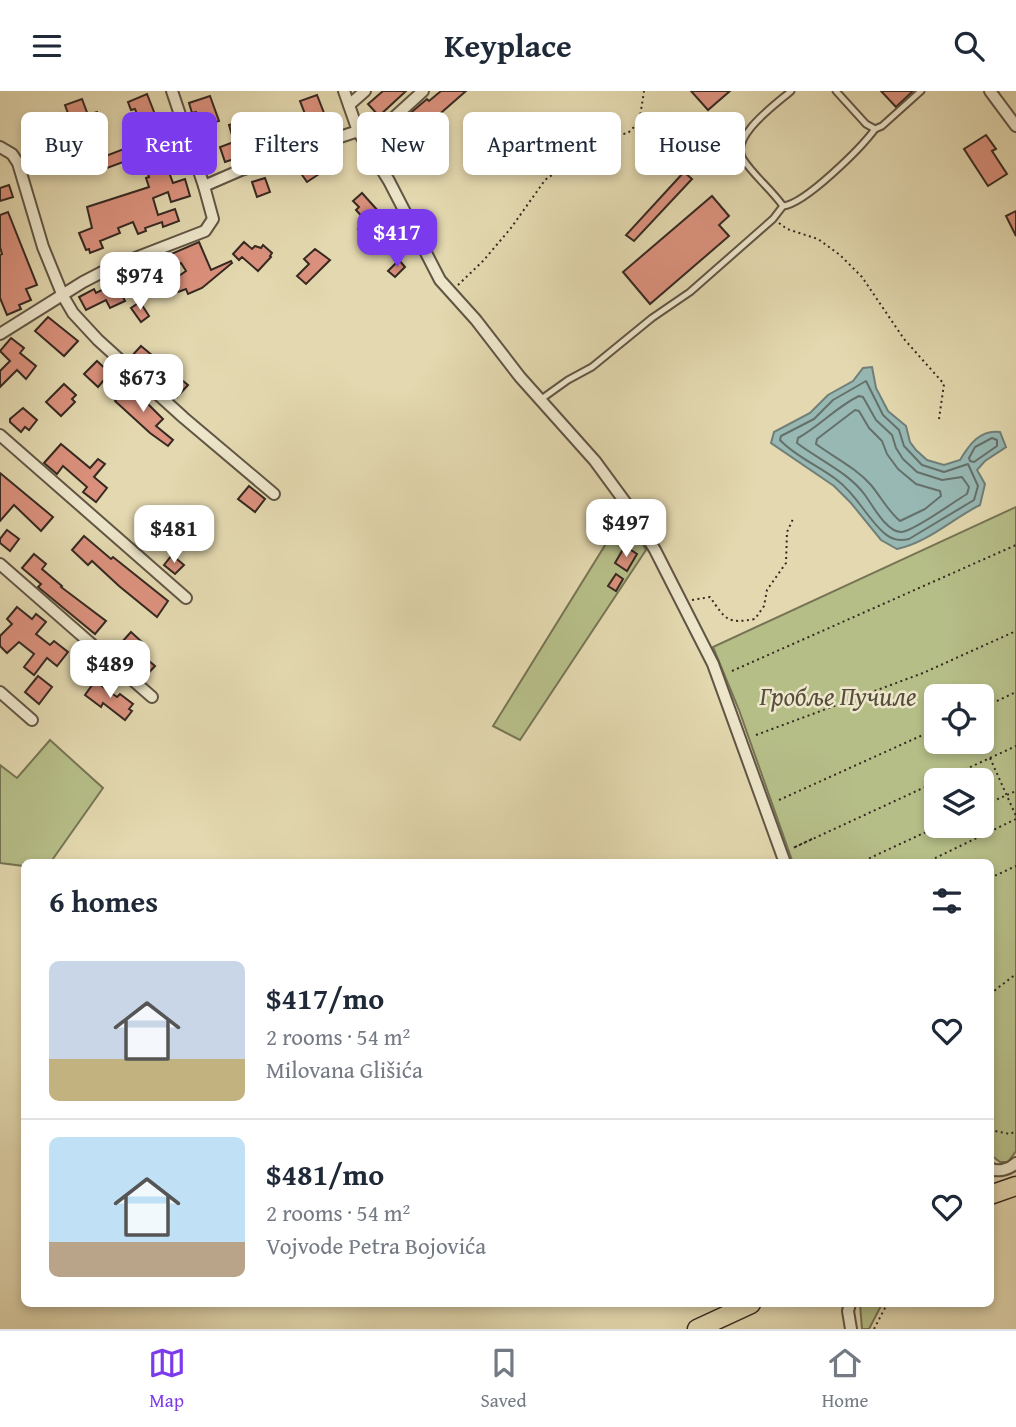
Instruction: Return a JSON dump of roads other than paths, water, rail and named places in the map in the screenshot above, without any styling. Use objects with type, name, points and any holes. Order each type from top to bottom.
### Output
[{"type":"main road","points":[[994,1194],[1016,1186]]},
{"type":"main road","points":[[697,1329],[745,1307]]},
{"type":"street","points":[[0,334],[112,267],[205,231],[213,219],[172,91]]},
{"type":"street","points":[[344,91],[357,128]]},
{"type":"street","points":[[349,105],[365,91]]},
{"type":"street","points":[[400,112],[423,91]]},
{"type":"street","points":[[990,91],[1016,126]]},
{"type":"street","points":[[204,185],[357,131]]},
{"type":"street","points":[[0,147],[12,154],[18,163],[43,247],[73,313],[98,340],[184,418],[274,494]]},
{"type":"street","points":[[385,175],[449,293],[476,320],[498,351],[595,461],[628,506],[655,550],[713,664],[784,859]]},
{"type":"street","points":[[0,435],[186,598]]},
{"type":"street","points":[[0,564],[152,697]]},
{"type":"street","points":[[0,692],[32,720]]},
{"type":"street","points":[[994,1171],[1015,1165]]},
{"type":"street","points":[[847,1307],[850,1329]]},
{"type":"lane","points":[[783,207],[742,157],[740,146],[750,128],[791,91]]},
{"type":"lane","points":[[836,91],[866,124],[875,129]]},
{"type":"lane","points":[[540,400],[592,367],[652,318],[690,292],[773,219],[783,207],[809,194],[875,129],[882,126],[921,91]]},
{"type":"water","points":[[872,367],[876,388],[888,411],[906,426],[910,442],[927,460],[944,465],[960,460],[976,439],[993,432],[1000,432],[1006,447],[977,470],[985,484],[980,505],[930,536],[897,549],[881,540],[834,486],[771,443],[774,432],[810,413],[828,395],[853,381],[863,368]]},
{"type":"park label","name":"Гробље Пучиле","points":[[838,696]]}]
